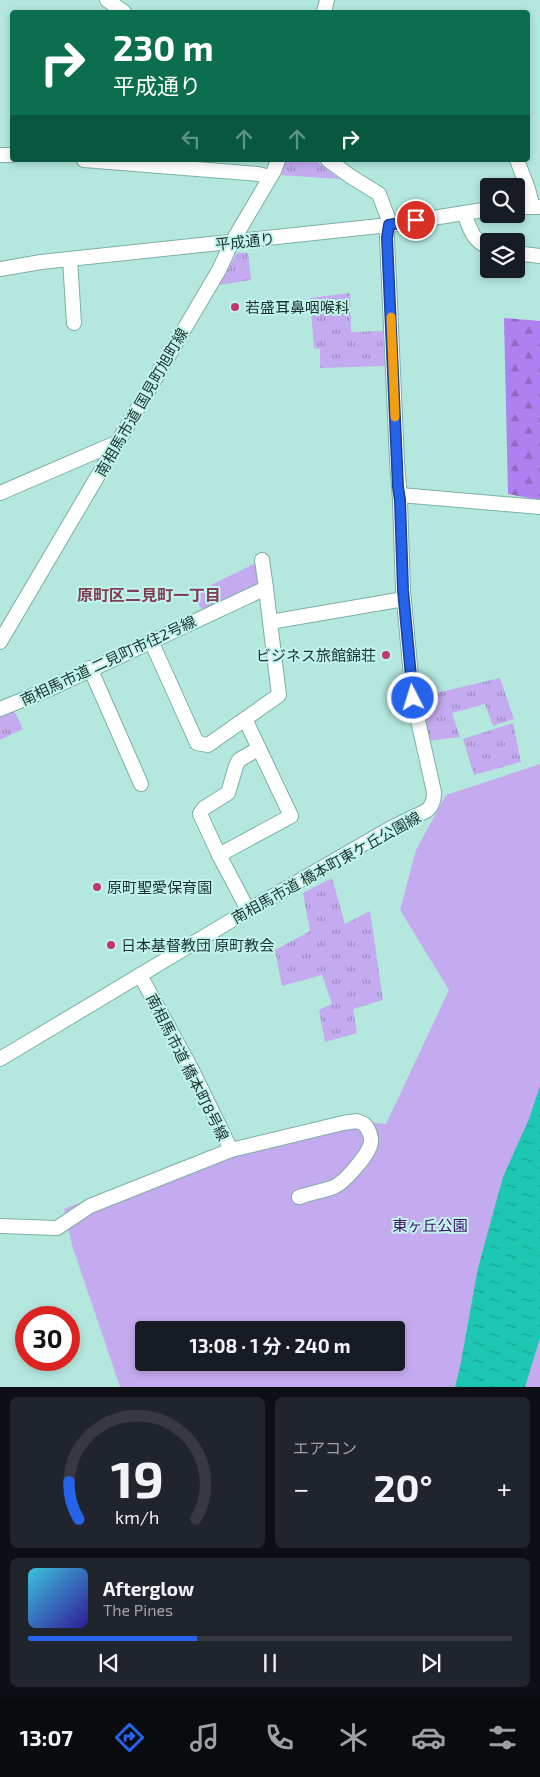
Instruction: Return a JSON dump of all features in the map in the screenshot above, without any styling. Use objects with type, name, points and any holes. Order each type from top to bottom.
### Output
[{"type":"street","points":[[107,0],[121,10]]},
{"type":"street","points":[[111,162],[258,174],[270,177]]},
{"type":"street","name":"南相馬市道 国見町旭町線","points":[[0,642],[219,270],[232,242],[274,171],[277,162]]},
{"type":"street","points":[[270,622],[404,599],[387,238],[389,225],[379,194],[331,162]]},
{"type":"street","points":[[518,162],[534,189],[536,207]]},
{"type":"street","name":"平成通り","points":[[0,269],[70,259],[389,225],[480,210]]},
{"type":"street","points":[[464,213],[473,236],[480,243]]},
{"type":"street","points":[[525,254],[540,256]]},
{"type":"street","points":[[70,259],[74,323]]},
{"type":"street","points":[[0,493],[116,443]]},
{"type":"street","points":[[400,495],[540,507]]},
{"type":"street","points":[[150,641],[197,743],[208,745],[279,695],[262,560]]},
{"type":"street","name":"南相馬市道 二見町市住2号線","points":[[0,709],[54,687],[90,668],[266,588]]},
{"type":"street","name":"南相馬市道 橋本町東ケ丘公園線","points":[[0,1059],[248,910],[391,828],[430,808],[434,792],[413,698],[404,599]]},
{"type":"street","points":[[90,668],[141,784]]},
{"type":"street","points":[[219,855],[291,816],[245,719]]},
{"type":"street","points":[[248,910],[200,814],[204,808],[228,793],[236,766],[240,760],[258,749]]},
{"type":"street","name":"南相馬市道 橋本町8号線","points":[[0,1226],[57,1228],[90,1206],[230,1150],[191,1068],[140,975]]},
{"type":"street","points":[[230,1150],[343,1123],[357,1121],[364,1124],[371,1138],[370,1146],[351,1174],[334,1187],[299,1196]]},
{"type":"green space","points":[[286,162],[317,162],[340,179],[279,175]]},
{"type":"green space","points":[[237,253],[248,253],[251,280],[219,285]]},
{"type":"green space","points":[[350,293],[351,332],[383,331],[385,366],[320,368],[320,349],[314,348],[310,298]]},
{"type":"green space","points":[[504,318],[540,321],[540,500],[508,494]]},
{"type":"green space","points":[[258,562],[261,585],[205,611],[200,607],[195,593]]},
{"type":"green space","points":[[500,678],[514,719],[493,726],[485,704],[452,713],[460,737],[428,741],[419,697]]},
{"type":"green space","points":[[12,707],[23,729],[0,740],[0,712]]},
{"type":"green space","points":[[513,723],[521,762],[474,775],[463,739]]},
{"type":"green space","name":"東ヶ丘公園","points":[[540,764],[540,1387],[120,1387],[72,1245],[64,1209],[180,1165],[336,1118],[386,1124],[449,990],[400,910],[416,850],[446,795]]},
{"type":"green space","points":[[332,878],[345,924],[370,911],[383,1000],[353,1009],[357,1033],[325,1042],[319,1010],[332,1004],[322,975],[282,986],[275,950],[310,931],[303,893]]},
{"type":"water","points":[[540,1086],[540,1338],[525,1387],[455,1387],[478,1268],[503,1177],[529,1119]]},
{"type":"slow traffic","points":[[391,317],[395,417]]},
{"type":"place","name":"若盛耳鼻咽喉科","points":[[235,307]]},
{"type":"place","name":"ビジネス旅館錦荘","points":[[386,655]]},
{"type":"place","name":"原町聖愛保育園","points":[[97,887]]},
{"type":"place","name":"日本基督教団 原町教会","points":[[111,945]]},
{"type":"district","name":"原町区二見町一丁目","points":[[149,594]]},
{"type":"route","points":[[413,698],[403,590],[387,238],[389,225],[416,220]]}]
